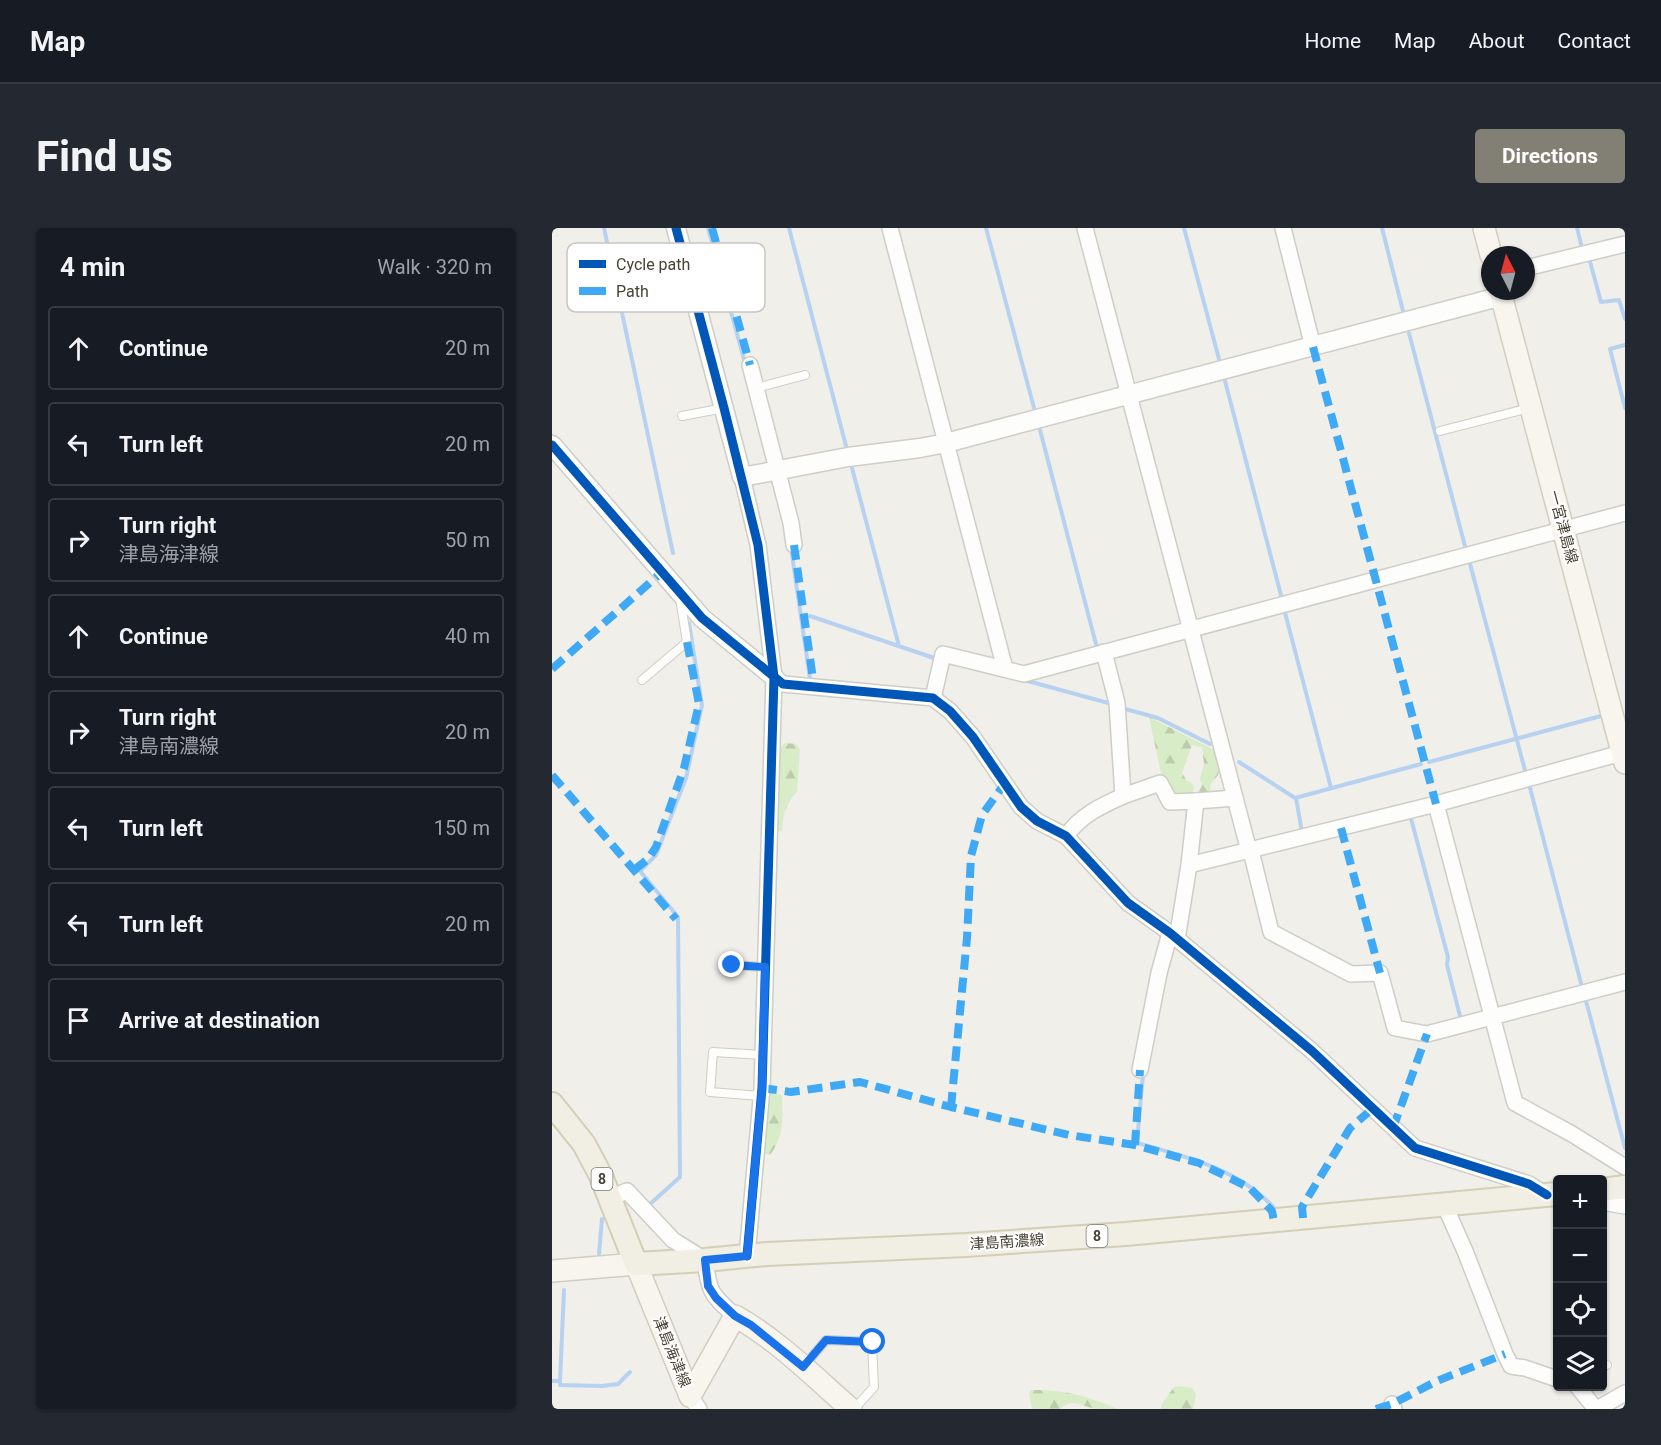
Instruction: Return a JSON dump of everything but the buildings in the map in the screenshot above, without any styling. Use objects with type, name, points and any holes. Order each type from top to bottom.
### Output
[{"type":"main road","points":[[1484,228],[1489,246]]},
{"type":"main road","name":"一宮津島線","points":[[1503,300],[1624,756]]},
{"type":"main road","name":"8","points":[[552,1104],[584,1144],[610,1198],[636,1264]]},
{"type":"main road","points":[[1607,1189],[1625,1187]]},
{"type":"main road","name":"津島南濃線","points":[[636,1264],[1115,1235],[1552,1194]]},
{"type":"main road","points":[[552,1271],[636,1264]]},
{"type":"main road","name":"津島海津線","points":[[636,1264],[691,1405]]},
{"type":"main road","points":[[735,1316],[751,1325],[852,1409]]},
{"type":"main road","name":"津島海津線","points":[[691,1405],[710,1357],[735,1316]]},
{"type":"street","points":[[676,228],[680,243]]},
{"type":"street","points":[[890,228],[1005,669]]},
{"type":"street","points":[[1085,228],[1271,932],[1350,974],[1380,973],[1395,1028],[1427,1035],[1625,982]]},
{"type":"street","points":[[1282,228],[1313,346]]},
{"type":"street","points":[[1535,266],[1625,244]]},
{"type":"street","points":[[742,477],[946,442],[1313,346],[1481,299]]},
{"type":"street","points":[[698,312],[758,545],[774,677],[763,1054],[747,1256]]},
{"type":"street","points":[[750,365],[791,523],[794,545]]},
{"type":"street","points":[[552,445],[702,618],[783,684],[933,698],[950,711],[973,737],[1021,807],[1037,821],[1066,836],[1128,903],[1174,936],[1311,1051],[1415,1148],[1529,1184],[1552,1194]]},
{"type":"street","points":[[933,698],[944,654],[1024,674],[1625,513]]},
{"type":"street","points":[[1104,652],[1117,702],[1123,796]]},
{"type":"street","points":[[1189,866],[1624,756]]},
{"type":"street","points":[[1066,836],[1093,809],[1161,783],[1170,802],[1235,798]]},
{"type":"street","points":[[1140,1070],[1159,973],[1174,936],[1189,866],[1196,801]]},
{"type":"street","points":[[1436,804],[1515,1103],[1572,1134],[1625,1167]]},
{"type":"street","points":[[610,1198],[627,1191],[673,1240],[705,1260],[708,1286],[716,1298],[735,1316]]},
{"type":"street","points":[[1607,1203],[1625,1206]]},
{"type":"street","points":[[1444,1204],[1511,1366],[1553,1377]]},
{"type":"street","points":[[1581,1391],[1597,1409],[1625,1393]]},
{"type":"lane","points":[[756,388],[805,375]]},
{"type":"lane","points":[[682,416],[724,408]]},
{"type":"lane","points":[[1440,431],[1531,408]]},
{"type":"lane","points":[[642,680],[687,642],[679,591]]},
{"type":"lane","points":[[732,965],[765,967]]},
{"type":"lane","points":[[761,1096],[710,1092],[713,1052],[763,1054]]},
{"type":"lane","points":[[803,1367],[826,1340],[873,1342],[874,1387],[852,1409]]},
{"type":"green space","points":[[1149,717],[1216,751],[1220,768],[1210,785],[1211,792],[1206,795],[1200,794],[1202,784],[1200,779],[1204,764],[1202,747],[1192,745],[1182,773],[1187,781],[1193,784],[1191,798],[1171,799],[1162,778]]},
{"type":"green space","points":[[785,743],[796,744],[800,749],[797,792],[785,810],[782,832],[773,828],[775,752]]},
{"type":"green space","points":[[766,1091],[782,1095],[780,1134],[770,1155],[760,1153]]},
{"type":"green space","points":[[1174,1387],[1192,1388],[1196,1394],[1193,1409],[1161,1409],[1161,1405]]},
{"type":"green space","points":[[1031,1390],[1075,1394],[1117,1409],[1097,1409],[1073,1403],[1064,1405],[1060,1409],[1032,1409],[1029,1394]]},
{"type":"waterway","points":[[604,228],[607,243]]},
{"type":"waterway","points":[[708,228],[712,243]]},
{"type":"waterway","points":[[789,228],[846,446]]},
{"type":"waterway","points":[[986,228],[1034,408]]},
{"type":"waterway","points":[[1184,228],[1219,359]]},
{"type":"waterway","points":[[1382,228],[1403,311]]},
{"type":"waterway","points":[[1577,228],[1582,248]]},
{"type":"waterway","points":[[1589,258],[1601,302],[1619,300],[1625,319]]},
{"type":"waterway","points":[[622,312],[673,553]]},
{"type":"waterway","points":[[731,312],[745,363]]},
{"type":"waterway","points":[[1409,333],[1466,550]]},
{"type":"waterway","points":[[1625,345],[1610,349],[1625,408]]},
{"type":"waterway","points":[[1225,381],[1282,599]]},
{"type":"waterway","points":[[1040,430],[1097,648]]},
{"type":"waterway","points":[[852,468],[899,646]]},
{"type":"waterway","points":[[791,548],[810,679]]},
{"type":"waterway","points":[[1469,560],[1526,774]]},
{"type":"waterway","points":[[1284,609],[1331,788]]},
{"type":"waterway","points":[[810,616],[937,659]]},
{"type":"waterway","points":[[649,1205],[680,1177],[678,917],[640,871],[656,855],[686,778],[702,705],[689,623]]},
{"type":"waterway","points":[[1024,680],[1112,704]]},
{"type":"waterway","points":[[1122,708],[1158,718],[1210,744]]},
{"type":"waterway","points":[[1429,762],[1601,716]]},
{"type":"waterway","points":[[1239,762],[1295,798],[1421,764]]},
{"type":"waterway","points":[[1529,784],[1582,987]]},
{"type":"waterway","points":[[1296,798],[1302,832]]},
{"type":"waterway","points":[[1410,815],[1448,957],[1447,965],[1461,1020]]},
{"type":"waterway","points":[[1585,997],[1625,1148]]},
{"type":"waterway","points":[[1143,1074],[1137,1143],[1194,1160],[1230,1175],[1262,1196],[1276,1210]]},
{"type":"waterway","points":[[599,1254],[602,1219]]},
{"type":"waterway","points":[[552,1381],[560,1381],[564,1290]]},
{"type":"waterway","points":[[560,1381],[560,1385],[618,1384],[630,1372]]},
{"type":"marked path","points":[[712,228],[716,243]]},
{"type":"marked path","points":[[735,312],[750,365]]},
{"type":"marked path","points":[[1313,347],[1436,804]]},
{"type":"marked path","points":[[794,545],[814,686]]},
{"type":"marked path","points":[[552,669],[662,572]]},
{"type":"marked path","points":[[634,870],[648,859],[656,847],[684,768],[699,704],[687,642]]},
{"type":"marked path","points":[[552,775],[676,919]]},
{"type":"marked path","points":[[951,1107],[967,938],[971,856],[982,815],[1005,783]]},
{"type":"marked path","points":[[1341,828],[1380,973]]},
{"type":"marked path","points":[[1393,1128],[1427,1034]]},
{"type":"marked path","points":[[1135,1145],[1140,1070]]},
{"type":"marked path","points":[[762,1088],[791,1092],[860,1082],[951,1107],[1069,1135],[1135,1145],[1199,1163],[1250,1188],[1272,1211],[1274,1221]]},
{"type":"marked path","points":[[1303,1218],[1302,1207],[1350,1128],[1372,1109]]},
{"type":"marked path","points":[[1376,1409],[1392,1404],[1437,1381],[1505,1354]]},
{"type":"cycle path","points":[[676,228],[680,243]]},
{"type":"cycle path","points":[[698,312],[758,545],[774,677],[762,1088],[747,1256]]},
{"type":"cycle path","points":[[552,445],[702,618],[783,684],[933,698],[950,711],[973,737],[1021,807],[1037,821],[1066,836],[1128,903],[1170,933],[1312,1051],[1415,1148],[1529,1184],[1547,1195]]},
{"type":"route","points":[[732,965],[765,967],[762,1088],[747,1256],[705,1260],[708,1286],[716,1298],[735,1316],[751,1325],[803,1367],[826,1340],[873,1342]]}]
